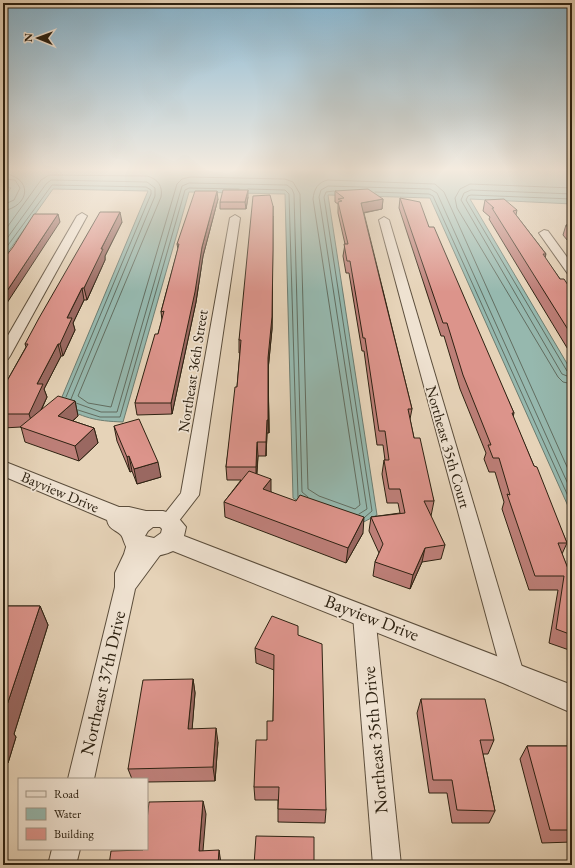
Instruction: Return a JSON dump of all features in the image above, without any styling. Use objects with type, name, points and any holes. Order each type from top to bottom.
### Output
[{"type":"street","points":[[3,356],[82,216]]},
{"type":"street","name":"Northeast 36th Street","points":[[152,534],[190,495],[235,218]]},
{"type":"street","name":"Northeast 35th Court","points":[[384,220],[513,674]]},
{"type":"street","points":[[544,233],[572,272]]},
{"type":"street","name":"Bayview Drive","points":[[3,468],[117,515],[119,524],[152,534],[364,615],[513,674],[572,700]]},
{"type":"street","name":"Northeast 37th Drive","points":[[82,778],[125,587],[137,573],[146,557],[152,534]]},
{"type":"street","name":"Northeast 35th Drive","points":[[364,615],[387,865]]},
{"type":"street","points":[[62,865],[66,850]]},
{"type":"water","points":[[3,211],[38,211],[3,259]]},
{"type":"water","points":[[140,211],[184,211],[123,422],[97,420],[82,416],[59,404]]},
{"type":"water","points":[[285,211],[330,211],[377,515],[356,526],[313,510],[293,498]]},
{"type":"water","points":[[436,211],[477,211],[572,372],[572,515]]},
{"type":"building","points":[[188,211],[212,211],[202,247],[195,292],[171,403],[135,403],[155,334],[158,334],[164,311],[161,312],[179,244],[177,244]]},
{"type":"building","points":[[252,211],[273,211],[272,317],[268,358],[268,420],[266,442],[257,442],[256,467],[226,467],[235,387],[237,387],[241,340],[239,340]]},
{"type":"building","points":[[340,211],[363,211],[412,409],[408,409],[414,438],[420,438],[434,501],[424,501],[445,545],[425,548],[413,575],[375,562],[383,544],[371,517],[405,513],[400,489],[389,489],[384,460],[389,460],[385,431],[379,431],[365,338],[363,338],[350,261],[347,261],[344,244],[348,244]]},
{"type":"building","points":[[404,211],[423,211],[429,227],[434,227],[514,413],[512,413],[534,466],[537,467],[567,543],[558,543],[572,579],[572,635],[556,629],[564,576],[535,576],[507,494],[510,495],[499,458],[493,458],[488,445],[491,445],[463,375],[447,323],[443,323]]},
{"type":"building","points":[[494,211],[515,211],[513,211],[546,254],[543,254],[560,279],[564,279],[572,291],[572,336]]},
{"type":"building","points":[[100,212],[120,212],[101,249],[103,249],[84,288],[82,288],[67,318],[72,318],[60,344],[58,344],[37,384],[43,384],[29,414],[3,414],[3,388],[28,344],[25,344],[39,318]]},
{"type":"building","points":[[34,214],[58,214],[3,297],[3,260]]},
{"type":"building","points":[[566,225],[572,225],[572,233]]},
{"type":"building","points":[[58,396],[75,401],[58,416],[94,428],[75,446],[20,427]]},
{"type":"building","points":[[139,419],[158,462],[134,469],[129,456],[127,457],[114,426]]},
{"type":"building","points":[[249,471],[271,479],[263,489],[296,501],[300,495],[364,517],[348,548],[224,502]]},
{"type":"building","points":[[3,606],[40,606],[3,717]]},
{"type":"building","points":[[272,616],[298,626],[298,635],[322,644],[326,810],[278,809],[279,787],[254,787],[256,740],[267,740],[267,721],[273,721],[274,655],[255,648]]},
{"type":"building","points":[[193,679],[188,729],[216,728],[213,767],[128,769],[143,680]]},
{"type":"building","points":[[421,699],[485,699],[494,740],[480,740],[495,811],[457,810],[452,780],[433,780]]},
{"type":"building","points":[[527,746],[572,746],[572,830],[550,830]]},
{"type":"building","points":[[203,801],[199,851],[219,850],[218,865],[109,865],[111,851],[148,850],[149,802]]},
{"type":"building","points":[[256,836],[314,837],[314,865],[254,865]]}]
